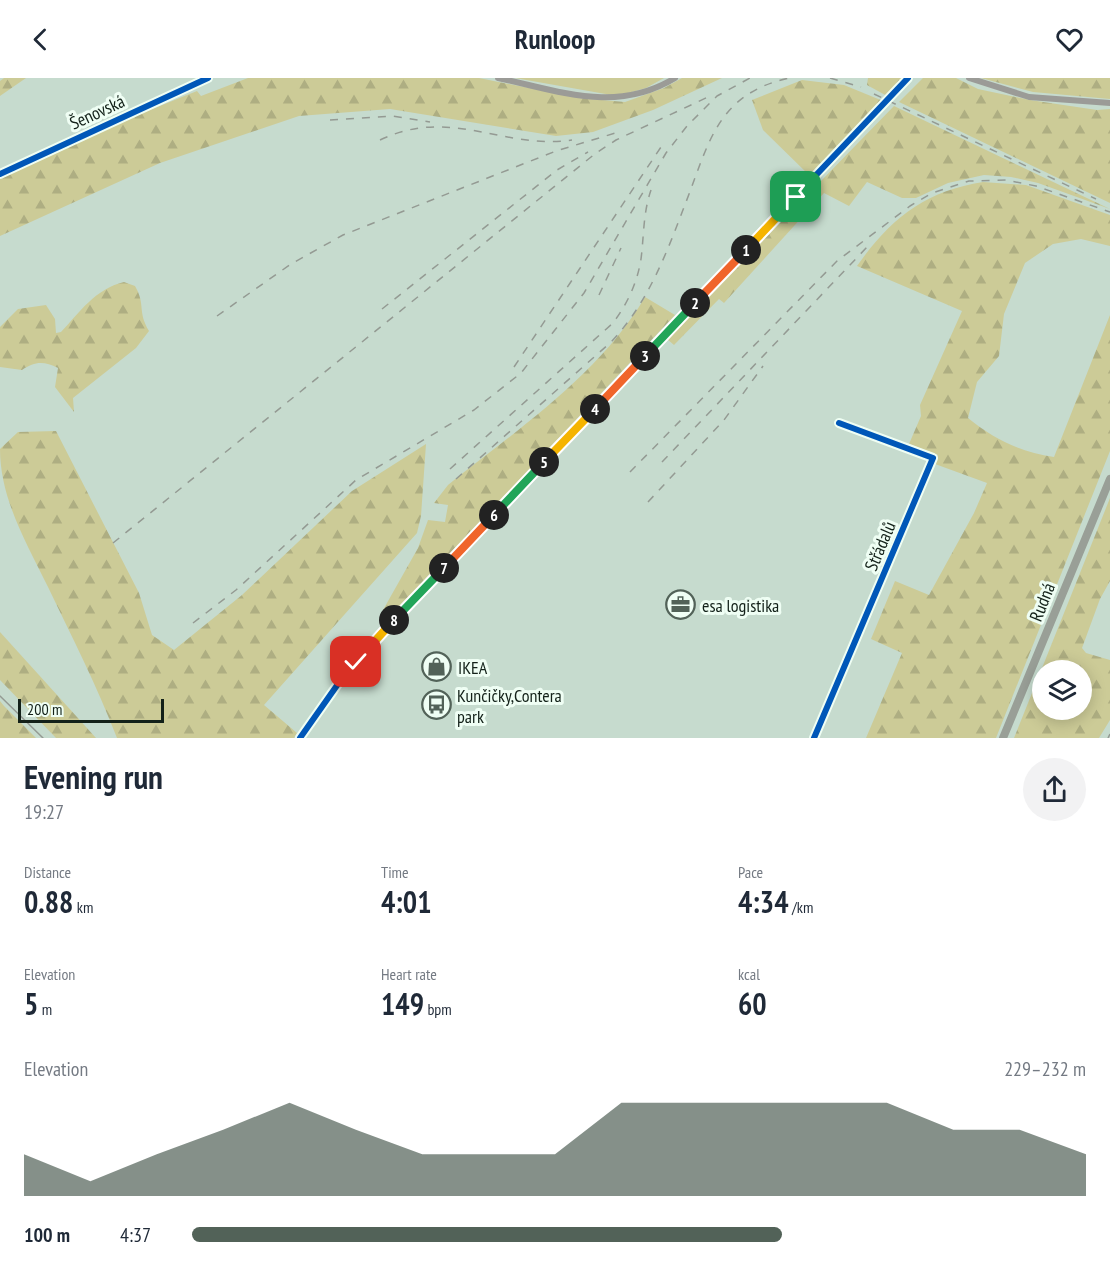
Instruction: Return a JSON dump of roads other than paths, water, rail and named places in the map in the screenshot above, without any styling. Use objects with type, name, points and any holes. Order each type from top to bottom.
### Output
[{"type":"main road","name":"Rudná","points":[[1004,738],[1110,478]]},
{"type":"street","name":"Šenovská","points":[[0,174],[208,78]]},
{"type":"street","points":[[498,78],[588,97],[615,99],[647,92],[675,78]]},
{"type":"street","points":[[300,738],[343,678],[382,633],[908,78]]},
{"type":"street","points":[[969,78],[1029,97],[1110,103]]},
{"type":"street","name":"Střádalů","points":[[814,738],[933,458],[839,423]]},
{"type":"tram line","points":[[0,696],[43,738]]},
{"type":"railway","points":[[193,623],[236,590],[356,480],[474,410],[521,373],[584,293],[666,153],[687,126],[717,96],[750,78]]},
{"type":"railway","points":[[456,479],[610,343],[623,328],[655,277],[719,124],[746,96],[765,86],[789,78]]},
{"type":"railway","points":[[830,78],[861,87]]},
{"type":"railway","points":[[874,94],[1096,199]]},
{"type":"railway","points":[[113,543],[596,153],[616,140],[708,97]]},
{"type":"railway","points":[[330,120],[392,116],[430,122]]},
{"type":"railway","points":[[380,140],[406,131],[430,127],[453,128],[522,139],[572,140]]},
{"type":"railway","points":[[217,316],[291,264],[343,235],[556,151],[622,131]]},
{"type":"railway","points":[[514,367],[661,147]]},
{"type":"railway","points":[[382,309],[557,170],[588,152]]},
{"type":"railway","points":[[630,472],[837,261],[910,206],[932,193],[969,181],[1006,180],[1036,186],[1110,212]]},
{"type":"railway","points":[[450,469],[613,323],[627,301],[637,277],[646,207],[651,190]]},
{"type":"railway","points":[[662,462],[869,245]]},
{"type":"railway","points":[[599,295],[621,248]]},
{"type":"railway","points":[[648,502],[724,420],[763,366]]},
{"type":"railway","points":[[1108,738],[1110,734]]},
{"type":"place","name":"esa logistika","points":[[681,605]]},
{"type":"place","name":"IKEA","points":[[437,667]]},
{"type":"place","name":"Kunčičky,Contera park","points":[[436,705]]}]
